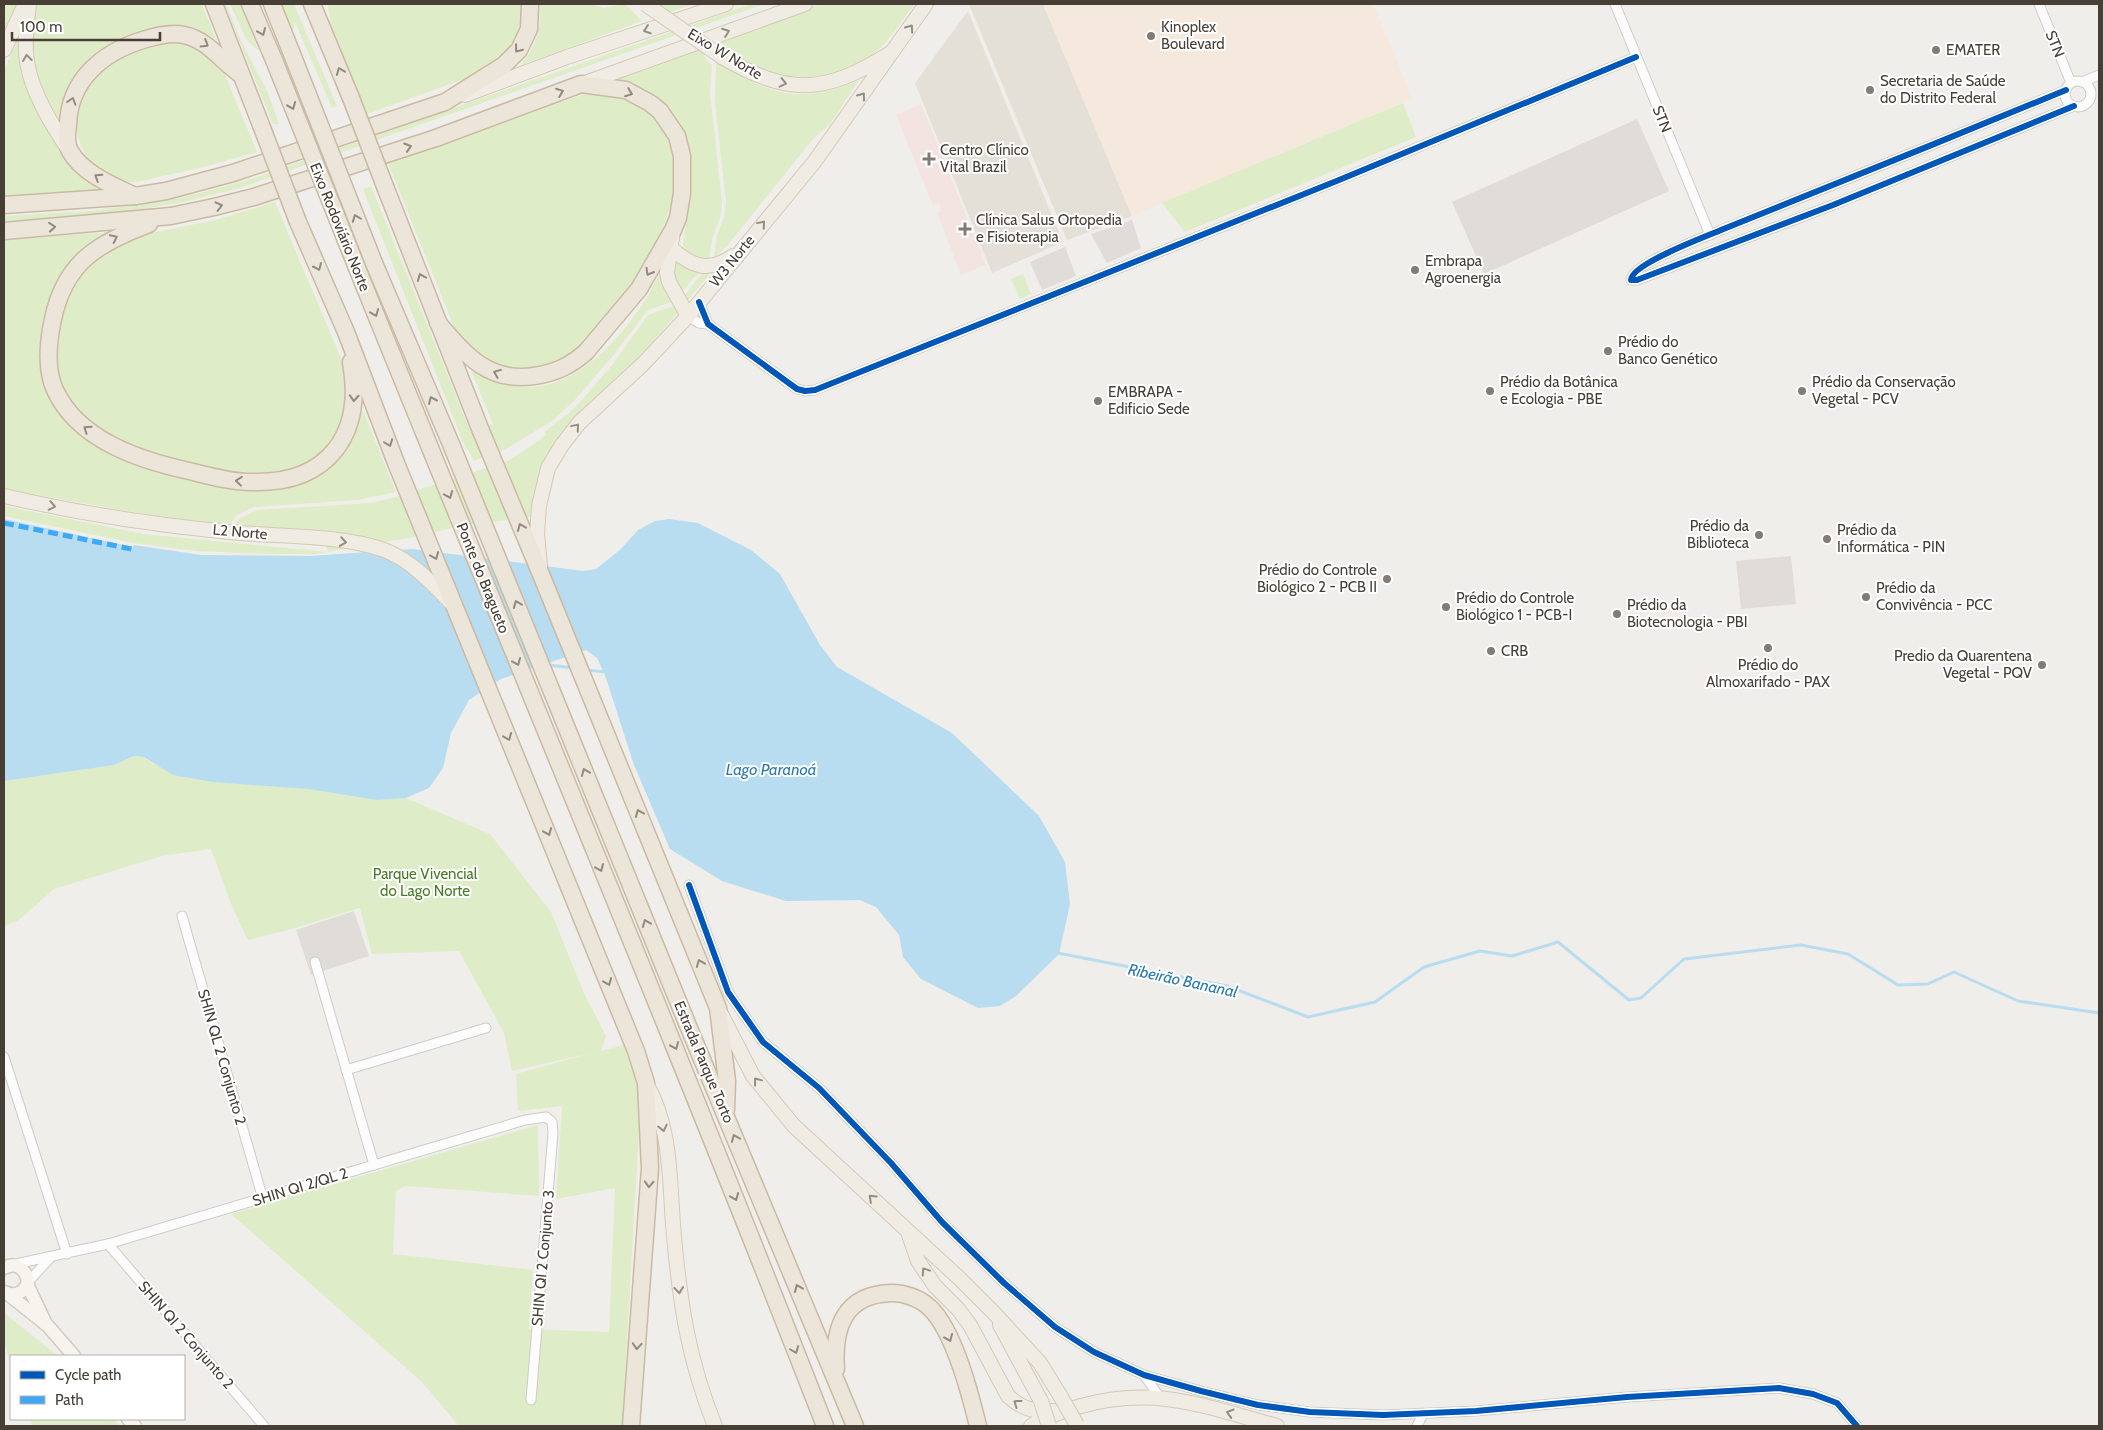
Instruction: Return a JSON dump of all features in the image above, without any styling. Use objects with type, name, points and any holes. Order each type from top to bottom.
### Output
[{"type":"highway","points":[[214,4],[298,222],[346,332],[396,462],[636,1051],[646,1083],[650,1168],[631,1426]]},
{"type":"highway","name":"Eixo Rodoviário Norte","points":[[250,4],[431,450]]},
{"type":"highway","name":"Eixo Rodoviário Norte","points":[[272,4],[374,263],[452,444]]},
{"type":"highway","points":[[312,4],[351,98],[480,431],[540,572],[718,1008],[727,1081],[726,1115]]},
{"type":"highway","points":[[322,4],[329,44]]},
{"type":"highway","points":[[4,205],[135,196],[166,191],[233,173],[445,102],[504,65],[519,50],[529,29],[530,4]]},
{"type":"highway","points":[[135,196],[98,178],[76,160],[68,149],[68,117],[72,99],[79,84],[91,69],[101,60],[127,46],[152,37],[169,34],[184,35],[206,44],[240,74]]},
{"type":"highway","points":[[346,332],[354,388],[353,408],[348,430],[340,444],[321,464],[281,480],[252,482],[216,478],[147,460],[125,451],[81,425],[69,412],[57,395],[51,380],[49,366],[49,338],[61,290],[75,268],[97,248],[121,234],[171,216],[254,197],[436,138],[581,84],[626,90],[650,103],[668,120],[677,136],[682,156],[683,174],[678,218],[674,230],[639,289],[612,323],[576,361],[555,372],[516,378],[495,373],[474,360],[438,323]]},
{"type":"highway","points":[[4,230],[171,216]]},
{"type":"highway","name":"Ponte do Bragueto","points":[[452,444],[555,697]]},
{"type":"highway","name":"Ponte do Bragueto","points":[[431,450],[535,706]]},
{"type":"highway","name":"Estrada Parque Torto","points":[[555,697],[855,1426]]},
{"type":"highway","name":"Estrada Parque Torto","points":[[535,706],[594,854],[660,1010],[825,1426]]},
{"type":"highway","points":[[838,1384],[835,1344],[843,1318],[851,1307],[864,1298],[880,1293],[898,1293],[914,1298],[929,1306],[946,1332],[966,1383],[978,1426]]},
{"type":"main road","points":[[4,50],[25,4]]},
{"type":"main road","points":[[28,4],[25,42],[27,63],[36,90],[55,129],[68,149]]},
{"type":"main road","name":"Eixo W Norte","points":[[645,4],[722,57],[766,80],[792,85],[808,85],[842,79],[894,51]]},
{"type":"main road","points":[[445,102],[567,57],[726,4]]},
{"type":"main road","points":[[581,84],[805,4]]},
{"type":"main road","name":"W3 Norte","points":[[540,572],[537,534],[539,506],[548,468],[562,445],[579,423],[643,364],[688,316],[815,161],[926,4]]},
{"type":"main road","points":[[674,230],[667,272],[669,282],[688,316]]},
{"type":"main road","points":[[672,249],[693,265],[709,266],[719,264],[739,252]]},
{"type":"main road","name":"L2 Norte","points":[[4,496],[103,515],[174,526],[332,540],[369,546],[385,550],[402,559],[425,576],[456,608]]},
{"type":"main road","points":[[718,1008],[753,1076],[775,1104],[812,1144],[908,1231],[994,1313],[1040,1363],[1077,1426]]},
{"type":"main road","points":[[646,1083],[660,1115],[669,1163],[674,1244],[685,1331],[694,1370],[715,1426]]},
{"type":"main road","points":[[908,1231],[918,1261],[935,1286],[958,1309],[970,1325],[1008,1396],[1026,1409],[1064,1411]]},
{"type":"main road","points":[[994,1313],[1041,1401],[1049,1426]]},
{"type":"main road","points":[[1032,1426],[1064,1411],[1093,1403],[1130,1397],[1159,1396],[1184,1400],[1277,1426]]},
{"type":"street","name":"STN","points":[[1615,4],[1710,235]]},
{"type":"street","name":"STN","points":[[2039,4],[2069,86]]},
{"type":"street","points":[[688,316],[699,323],[708,324],[797,389],[805,391],[815,390],[1339,180],[1636,57]]},
{"type":"street","points":[[2082,82],[2095,95],[2086,104],[2074,106],[1833,205],[1638,280],[1631,280],[1632,274],[1642,265],[1710,235],[2099,75]]},
{"type":"street","points":[[2069,86],[2066,97],[2074,106]]},
{"type":"street","points":[[699,302],[708,324]]},
{"type":"street","points":[[689,885],[728,992],[763,1042],[820,1088],[891,1163],[942,1222],[1004,1283],[1056,1327],[1094,1352],[1144,1375],[1201,1392],[1310,1412],[1423,1414],[1627,1397],[1778,1388],[1813,1394],[1837,1403],[1857,1426]]},
{"type":"street","name":"SHIN QL 2 Conjunto 2","points":[[182,916],[262,1199]]},
{"type":"street","points":[[315,962],[374,1165]]},
{"type":"street","points":[[346,1070],[486,1028]]},
{"type":"street","points":[[4,1058],[67,1254]]},
{"type":"street","name":"SHIN QI 2/QL 2","points":[[6,1267],[108,1244],[524,1120],[542,1116],[548,1118]]},
{"type":"street","name":"SHIN QI 2 Conjunto 3","points":[[531,1400],[553,1133],[552,1122],[548,1118]]},
{"type":"street","name":"SHIN QI 2 Conjunto 2","points":[[108,1244],[264,1426]]},
{"type":"street","points":[[6,1293],[20,1293],[51,1257]]},
{"type":"street","points":[[6,1267],[23,1269],[27,1283],[48,1326]]},
{"type":"street","points":[[6,1293],[48,1326],[73,1355]]},
{"type":"street","points":[[1144,1375],[1159,1396]]},
{"type":"street","points":[[1417,1426],[1423,1414]]},
{"type":"shaded area","points":[[969,4],[1043,4],[1132,216],[1067,240]]},
{"type":"shaded area","points":[[1043,4],[1373,4],[1413,99],[1132,216]]},
{"type":"shaded area","points":[[968,11],[1063,242],[992,273],[915,83]]},
{"type":"shaded area","name":"Centro Clínico Vital Brazil","points":[[921,104],[986,265],[961,275],[937,213],[942,210],[939,203],[933,205],[896,115]]},
{"type":"shaded area","points":[[1637,119],[1669,191],[1484,274],[1452,202]]},
{"type":"shaded area","points":[[1132,220],[1141,248],[1107,263],[1091,234]]},
{"type":"shaded area","points":[[1065,247],[1076,276],[1042,290],[1030,262]]},
{"type":"shaded area","points":[[1791,556],[1796,604],[1741,609],[1736,561]]},
{"type":"shaded area","points":[[354,911],[369,956],[311,975],[296,930]]},
{"type":"green space","points":[[4,4],[17,4],[4,35]]},
{"type":"green space","points":[[38,4],[202,4],[216,39],[193,28],[173,26],[142,31],[111,45],[71,84],[62,107],[62,126],[33,70],[31,22]]},
{"type":"green space","points":[[224,4],[226,4],[240,39],[268,93],[279,124],[273,124]]},
{"type":"green space","points":[[230,4],[240,4],[259,51],[247,41]]},
{"type":"green space","points":[[279,4],[294,4],[337,106],[332,108],[295,22],[292,35]]},
{"type":"green space","points":[[328,4],[525,4],[519,45],[478,74],[367,114],[330,25]]},
{"type":"green space","points":[[539,4],[590,4],[604,8],[625,4],[642,21],[521,65],[531,51],[537,36],[540,21]]},
{"type":"green space","points":[[654,4],[693,4],[667,13]]},
{"type":"green space","points":[[751,4],[765,4],[240,188],[179,203],[117,213],[4,222],[4,216],[89,211],[135,205],[184,197],[248,180]]},
{"type":"green space","points":[[821,4],[915,4],[888,40],[867,59],[845,71],[821,78],[796,80],[776,78],[743,62],[721,48],[703,56],[712,65],[710,92],[722,202],[721,215],[712,239],[709,261],[701,262],[682,249],[691,196],[690,162],[689,151],[676,121],[596,83]]},
{"type":"green space","points":[[21,31],[35,95],[108,191],[4,197],[4,70]]},
{"type":"green space","points":[[172,39],[201,47],[223,70],[257,152],[196,169],[142,181],[132,182],[116,179],[102,172],[91,163],[78,137],[76,122],[83,92],[100,72],[124,54],[142,46]]},
{"type":"green space","points":[[716,60],[751,81],[784,92],[801,94],[819,92],[838,88],[859,80],[830,124],[813,139],[728,245],[714,258],[717,235],[724,217],[726,202],[715,102]]},
{"type":"green space","points":[[585,94],[614,95],[634,103],[652,116],[668,139],[675,159],[676,179],[669,211],[654,253],[612,319],[557,366],[518,372],[491,364],[466,346],[456,332],[388,163]]},
{"type":"green space","points":[[1403,103],[1416,137],[1185,232],[1162,203]]},
{"type":"green space","points":[[371,186],[471,433],[493,424],[471,371],[488,379],[518,387],[542,386],[565,378],[587,365],[607,348],[625,328],[641,307],[664,264],[674,301],[648,310],[613,356],[573,402],[552,421],[506,449],[474,461],[463,442],[363,189]]},
{"type":"green space","points":[[275,202],[346,370],[347,416],[326,452],[299,469],[271,474],[202,468],[147,452],[123,442],[102,431],[74,408],[60,384],[55,355],[62,314],[71,290],[80,275],[103,252],[137,236],[215,220]]},
{"type":"green space","points":[[110,232],[88,245],[68,266],[42,364],[101,445],[274,488],[307,480],[333,464],[351,440],[358,425],[362,408],[396,492],[357,500],[253,507],[237,515],[229,525],[155,516],[4,489],[4,240]]},
{"type":"green space","points":[[675,261],[689,269],[703,271],[693,278],[681,294],[675,278]]},
{"type":"green space","points":[[713,270],[687,301],[683,298],[704,273]]},
{"type":"green space","points":[[1023,274],[1031,294],[1020,299],[1011,279]]},
{"type":"green space","points":[[676,305],[680,310],[628,370],[575,418],[534,517],[466,525],[414,537],[328,552],[320,532],[234,525],[239,519],[257,510],[372,503],[508,461],[540,440],[546,434],[544,432],[581,401],[612,365],[648,315]]},
{"type":"green space","points":[[4,506],[144,534],[327,552],[315,554],[270,554],[197,551],[133,543],[4,516]]},
{"type":"green space","name":"Parque Vivencial do Lago Norte","points":[[134,756],[144,757],[153,764],[377,800],[406,798],[490,834],[551,912],[583,991],[606,1036],[601,1051],[624,1045],[641,1096],[622,1426],[459,1426],[422,1382],[231,1214],[538,1125],[539,1196],[406,1186],[396,1191],[393,1254],[533,1270],[529,1329],[609,1332],[615,1188],[556,1199],[562,1106],[518,1111],[516,1074],[591,1053],[512,1071],[504,1033],[459,951],[372,954],[360,908],[292,929],[248,940],[231,904],[211,849],[162,856],[54,889],[19,920],[4,926],[4,781],[114,765]]},
{"type":"green space","points":[[4,1313],[57,1355],[10,1355],[10,1362],[4,1342]]},
{"type":"green space","points":[[29,1420],[115,1420],[120,1426],[32,1426]]},
{"type":"water","name":"Lago Paranoá","points":[[4,519],[133,547],[134,545],[201,555],[310,556],[412,549],[583,571],[596,569],[621,549],[638,530],[655,521],[669,519],[698,523],[751,550],[780,574],[820,645],[837,667],[952,733],[1039,816],[1065,862],[1070,904],[1059,954],[1016,996],[1000,1006],[978,1008],[921,979],[903,957],[899,935],[876,907],[860,900],[786,901],[722,881],[670,849],[634,765],[605,675],[597,658],[586,650],[501,679],[469,700],[451,733],[443,768],[429,788],[406,798],[377,800],[308,789],[213,782],[173,775],[144,757],[134,756],[114,765],[4,781]]},
{"type":"waterway","points":[[548,665],[574,668]]},
{"type":"waterway","points":[[585,670],[606,672]]},
{"type":"waterway","name":"Ribeirão Bananal","points":[[1058,953],[1227,986],[1308,1017],[1375,1002],[1424,967],[1480,951],[1512,956],[1558,942],[1629,1000],[1641,998],[1684,959],[1801,945],[1848,954],[1898,985],[1928,984],[1954,972],[2018,1001],[2099,1013]]},
{"type":"marked path","points":[[4,523],[136,550]]},
{"type":"cycle path","points":[[699,302],[708,324],[797,389],[805,391],[815,390],[1339,180],[1636,57]]},
{"type":"cycle path","points":[[2066,90],[1685,245],[1643,266],[1634,274],[1631,280],[1637,280],[1833,205],[2074,106]]},
{"type":"cycle path","points":[[689,885],[728,992],[763,1042],[819,1088],[891,1163],[942,1222],[1004,1283],[1055,1327],[1094,1352],[1144,1375],[1201,1391],[1258,1405],[1310,1412],[1383,1415],[1476,1411],[1627,1397],[1779,1388],[1813,1394],[1837,1403],[1857,1426]]},
{"type":"place","name":"Kinoplex Boulevard","points":[[1151,36]]},
{"type":"place","name":"EMATER","points":[[1936,50]]},
{"type":"place","name":"Secretaria de Saúde do Distrito Federal","points":[[1870,90]]},
{"type":"place","name":"Centro Clínico Vital Brazil","points":[[929,159]]},
{"type":"place","name":"Clínica Salus Ortopedia e Fisioterapia","points":[[965,229]]},
{"type":"place","name":"Embrapa Agroenergia","points":[[1415,270]]},
{"type":"place","name":"Prédio do Banco Genético","points":[[1608,351]]},
{"type":"place","name":"Prédio da Botânica e Ecologia - PBE","points":[[1490,391]]},
{"type":"place","name":"Prédio da Conservação Vegetal - PCV","points":[[1802,391]]},
{"type":"place","name":"EMBRAPA - Edificio Sede","points":[[1098,401]]},
{"type":"place","name":"Prédio da Biblioteca","points":[[1759,535]]},
{"type":"place","name":"Prédio da Informática - PIN","points":[[1827,539]]},
{"type":"place","name":"Prédio do Controle Biológico 2 - PCB II","points":[[1387,579]]},
{"type":"place","name":"Prédio da Convivência - PCC","points":[[1866,597]]},
{"type":"place","name":"Prédio do Controle Biológico 1 - PCB-I","points":[[1446,607]]},
{"type":"place","name":"Prédio da Biotecnologia - PBI","points":[[1617,614]]},
{"type":"place","name":"Prédio do Almoxarifado - PAX","points":[[1768,648]]},
{"type":"place","name":"CRB","points":[[1491,651]]},
{"type":"place","name":"Predio da Quarentena Vegetal - PQV","points":[[2042,665]]}]
